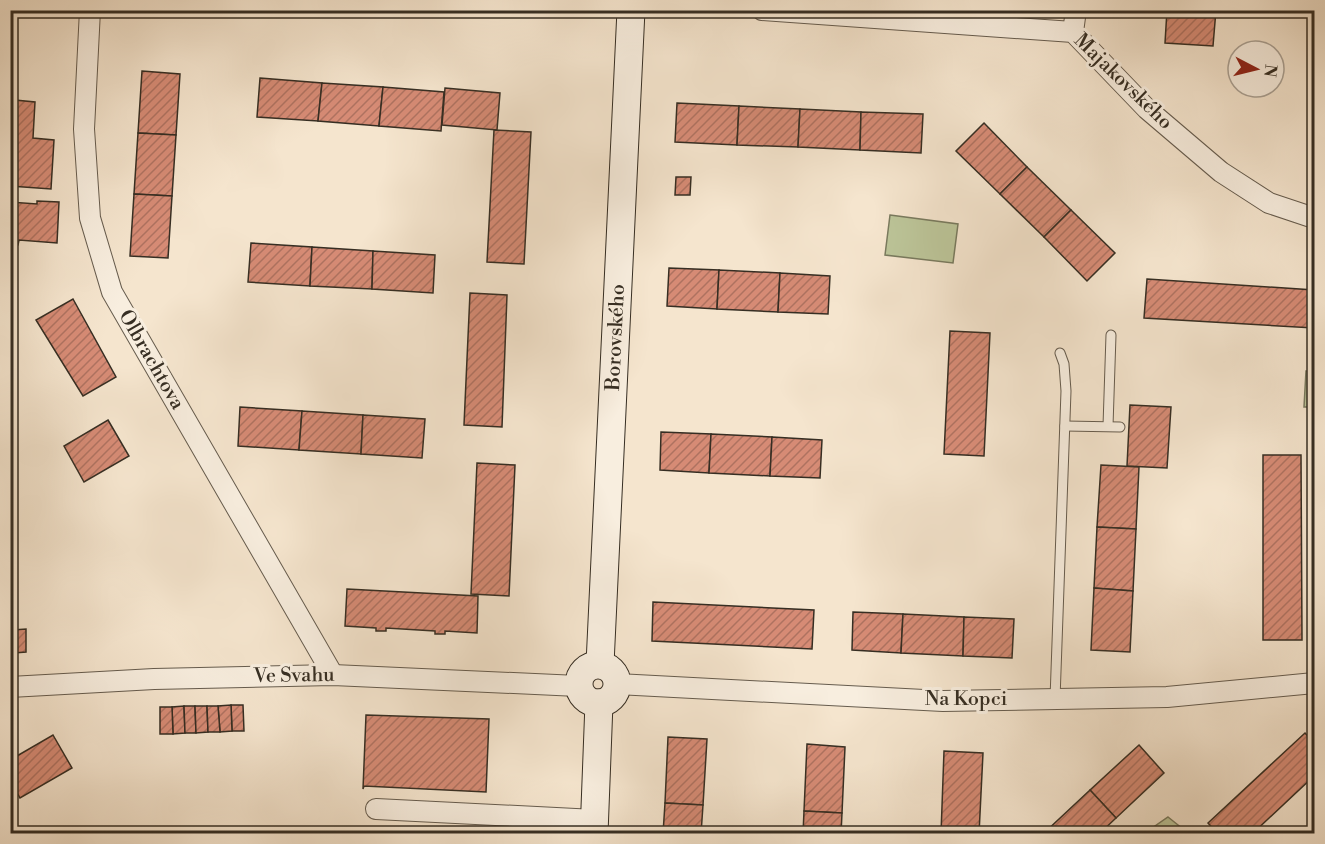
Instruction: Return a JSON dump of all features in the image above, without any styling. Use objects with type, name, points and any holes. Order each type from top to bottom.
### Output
[{"type":"main road","name":"Borovského","points":[[600,664],[631,10]]},
{"type":"main road","points":[[595,827],[611,670],[600,664],[586,668],[579,679],[578,686],[584,698],[608,694]]},
{"type":"street","name":"Olbrachtova","points":[[90,10],[84,129],[90,207],[112,292],[333,675]]},
{"type":"street","name":"Majakovského","points":[[762,10],[1073,32],[1147,109],[1221,172],[1269,203],[1314,218]]},
{"type":"street","points":[[1073,32],[1076,10]]},
{"type":"street","name":"Ve Svahu","points":[[10,687],[154,679],[333,675],[578,686]]},
{"type":"street","name":"Na Kopci","points":[[608,694],[943,701],[1167,697],[1314,683]]},
{"type":"street","points":[[376,809],[595,827]]},
{"type":"lane","points":[[1108,426],[1111,335]]},
{"type":"lane","points":[[1055,699],[1066,391],[1064,364],[1060,353]]},
{"type":"lane","points":[[1065,426],[1120,427]]},
{"type":"green space","points":[[890,215],[958,224],[953,263],[885,255]]},
{"type":"green space","points":[[1306,371],[1314,372],[1314,407],[1304,407]]},
{"type":"green space","points":[[1168,817],[1188,833],[1145,833]]},
{"type":"building","points":[[1167,10],[1216,10],[1213,46],[1165,43]]},
{"type":"building","points":[[142,71],[180,74],[176,135],[138,133]]},
{"type":"building","points":[[10,75],[17,76],[15,100],[35,102],[33,138],[54,140],[51,189],[10,186]]},
{"type":"building","points":[[260,78],[322,83],[318,121],[257,117]]},
{"type":"building","points":[[322,83],[383,87],[379,126],[318,121]]},
{"type":"building","points":[[383,87],[444,92],[441,131],[379,126]]},
{"type":"building","points":[[445,88],[500,93],[497,130],[442,125]]},
{"type":"building","points":[[677,103],[739,106],[737,145],[675,142]]},
{"type":"building","points":[[739,106],[800,109],[798,147],[737,145]]},
{"type":"building","points":[[800,109],[861,112],[860,150],[798,147]]},
{"type":"building","points":[[861,112],[923,114],[921,153],[860,150]]},
{"type":"building","points":[[984,123],[1027,167],[1000,194],[956,151]]},
{"type":"building","points":[[494,130],[531,132],[524,264],[487,262]]},
{"type":"building","points":[[138,133],[176,135],[172,196],[134,194]]},
{"type":"building","points":[[1027,167],[1071,210],[1044,237],[1000,194]]},
{"type":"building","points":[[676,177],[691,177],[690,195],[675,195]]},
{"type":"building","points":[[134,194],[172,196],[168,258],[130,256]]},
{"type":"building","points":[[37,201],[59,202],[57,243],[19,240],[18,245],[10,244],[10,202],[37,204]]},
{"type":"building","points":[[1071,210],[1115,253],[1087,281],[1044,237]]},
{"type":"building","points":[[251,243],[312,247],[310,286],[248,282]]},
{"type":"building","points":[[312,247],[373,251],[372,289],[310,286]]},
{"type":"building","points":[[373,251],[435,255],[433,293],[372,289]]},
{"type":"building","points":[[669,268],[719,270],[717,309],[667,306]]},
{"type":"building","points":[[719,270],[780,273],[778,312],[717,309]]},
{"type":"building","points":[[780,273],[830,276],[828,314],[778,312]]},
{"type":"building","points":[[1147,279],[1314,290],[1314,328],[1144,318]]},
{"type":"building","points":[[470,293],[507,295],[502,427],[464,425]]},
{"type":"building","points":[[73,299],[116,377],[83,396],[36,320]]},
{"type":"building","points":[[950,331],[990,333],[984,456],[944,454]]},
{"type":"building","points":[[1130,405],[1171,407],[1167,468],[1127,466]]},
{"type":"building","points":[[240,407],[302,411],[299,450],[238,446]]},
{"type":"building","points":[[302,411],[363,415],[361,454],[299,450]]},
{"type":"building","points":[[363,415],[425,419],[422,458],[361,454]]},
{"type":"building","points":[[108,420],[129,456],[84,482],[64,446]]},
{"type":"building","points":[[661,432],[711,434],[709,473],[660,470]]},
{"type":"building","points":[[711,434],[772,437],[770,476],[709,473]]},
{"type":"building","points":[[772,437],[822,440],[820,478],[770,476]]},
{"type":"building","points":[[1263,455],[1301,455],[1302,640],[1263,640]]},
{"type":"building","points":[[477,463],[515,465],[509,596],[471,594]]},
{"type":"building","points":[[1101,465],[1139,467],[1136,529],[1097,527]]},
{"type":"building","points":[[1097,527],[1136,529],[1133,591],[1094,588]]},
{"type":"building","points":[[1094,588],[1133,591],[1130,652],[1091,650]]},
{"type":"building","points":[[347,589],[478,596],[477,633],[445,631],[445,634],[435,634],[435,631],[386,628],[386,631],[376,631],[376,628],[345,626]]},
{"type":"building","points":[[653,602],[814,610],[812,649],[652,641]]},
{"type":"building","points":[[853,612],[903,614],[901,653],[852,650]]},
{"type":"building","points":[[903,614],[964,617],[963,656],[901,653]]},
{"type":"building","points":[[964,617],[1014,619],[1012,658],[963,656]]},
{"type":"building","points":[[26,629],[26,652],[14,653],[13,630]]},
{"type":"building","points":[[10,630],[13,630],[14,653],[10,653]]},
{"type":"building","points":[[231,705],[243,705],[244,731],[232,731]]},
{"type":"building","points":[[231,705],[232,731],[220,732],[218,706]]},
{"type":"building","points":[[184,706],[185,733],[173,734],[172,707]]},
{"type":"building","points":[[184,706],[195,706],[196,733],[185,733]]},
{"type":"building","points":[[195,706],[207,706],[208,732],[196,733]]},
{"type":"building","points":[[207,706],[218,706],[220,732],[208,732]]},
{"type":"building","points":[[160,707],[172,707],[173,734],[160,734]]},
{"type":"building","points":[[366,715],[489,719],[486,792],[364,786],[363,789]]},
{"type":"building","points":[[1305,733],[1314,743],[1314,776],[1252,834],[1218,834],[1208,823]]},
{"type":"building","points":[[53,735],[72,768],[20,798],[10,780],[10,760]]},
{"type":"building","points":[[668,737],[707,739],[703,805],[665,803]]},
{"type":"building","points":[[807,744],[845,747],[842,813],[804,811]]},
{"type":"building","points":[[1139,745],[1164,773],[1116,818],[1090,790]]},
{"type":"building","points":[[944,751],[983,753],[979,834],[941,834]]},
{"type":"building","points":[[10,780],[17,793],[10,796]]},
{"type":"building","points":[[1090,790],[1116,818],[1099,834],[1043,834]]},
{"type":"building","points":[[665,803],[703,805],[701,834],[663,834]]},
{"type":"building","points":[[804,811],[842,813],[841,834],[803,834]]}]
